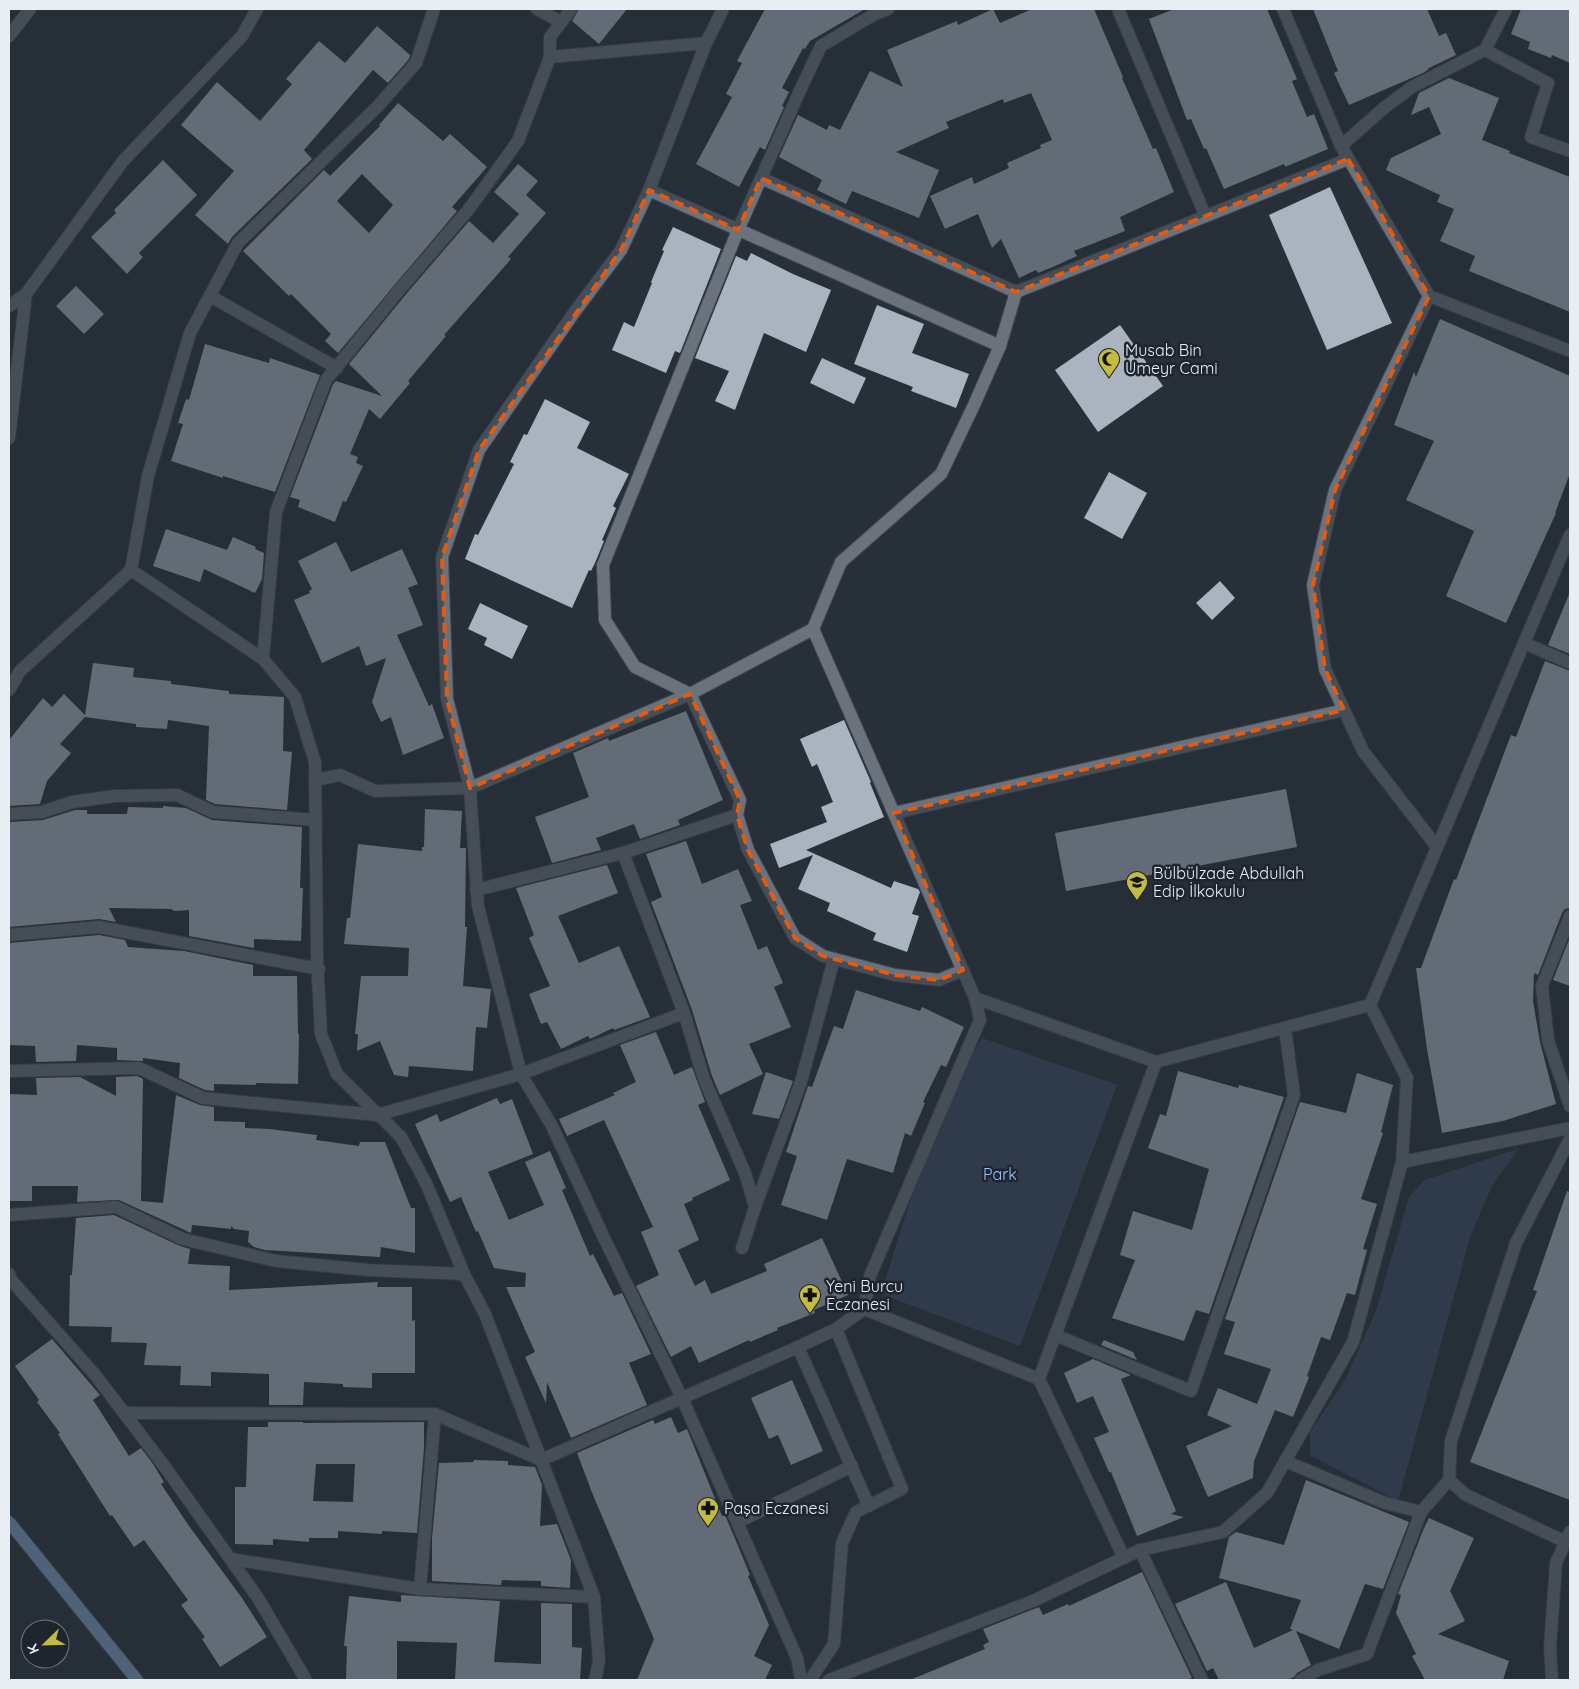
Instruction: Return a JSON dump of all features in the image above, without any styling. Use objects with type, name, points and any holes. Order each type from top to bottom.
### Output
[{"type":"main road","points":[[9,1522],[137,1680]]},
{"type":"street","points":[[9,36],[30,9]]},
{"type":"street","points":[[9,306],[26,294],[123,161],[242,36],[257,9]]},
{"type":"street","points":[[9,690],[20,671],[131,570],[148,476],[190,334],[238,243],[378,106],[416,63],[434,9]]},
{"type":"street","points":[[537,9],[560,22]]},
{"type":"street","points":[[263,659],[276,512],[326,380],[469,209],[518,140],[550,57],[550,37],[571,9]]},
{"type":"street","points":[[723,9],[706,43],[649,190],[622,250],[573,314],[479,450],[442,557],[447,699],[470,788],[476,890],[480,915],[521,1074],[552,1126],[682,1398],[797,1658],[801,1680]]},
{"type":"street","points":[[888,9],[874,15],[821,46],[802,86],[738,230],[603,565],[605,620],[635,667],[690,694],[740,800],[737,815],[748,850],[795,938],[823,956],[895,975],[939,980],[963,970]]},
{"type":"street","points":[[1118,9],[1205,215]]},
{"type":"street","points":[[1282,9],[1341,146],[1429,296],[1570,351]]},
{"type":"street","points":[[1341,146],[1384,108],[1412,87],[1485,50],[1506,9]]},
{"type":"street","points":[[550,57],[706,43]]},
{"type":"street","points":[[1485,50],[1548,83],[1531,137],[1570,151]]},
{"type":"street","points":[[761,178],[1016,292],[1348,159]]},
{"type":"street","points":[[649,190],[1000,346]]},
{"type":"street","points":[[315,780],[340,775],[375,791],[470,788],[690,694],[813,629],[841,562],[940,474],[1000,346],[1016,292]]},
{"type":"street","points":[[9,438],[26,294]]},
{"type":"street","points":[[210,296],[337,368]]},
{"type":"street","points":[[1429,296],[1336,490],[1314,585],[1325,669],[1363,751],[1437,846]]},
{"type":"street","points":[[829,1680],[1033,1601],[1140,1550],[1223,1532],[1267,1493],[1353,1342],[1402,1162],[1406,1078],[1370,1005],[1570,535]]},
{"type":"street","points":[[131,570],[263,659],[295,697],[315,762],[321,1034],[336,1074],[377,1116],[401,1137],[426,1182],[464,1274],[485,1314],[594,1597],[599,1661],[595,1680]]},
{"type":"street","points":[[124,1413],[434,1414],[541,1460],[798,1347],[836,1329],[864,1309],[870,1276],[980,1020],[975,998],[813,629]]},
{"type":"street","points":[[1524,642],[1570,663]]},
{"type":"street","points":[[894,813],[1344,710]]},
{"type":"street","points":[[9,814],[42,812],[72,802],[115,796],[177,795],[214,812],[316,820]]},
{"type":"street","points":[[476,890],[623,853],[737,815]]},
{"type":"street","points":[[623,853],[684,1013],[704,1079],[745,1174],[755,1207]]},
{"type":"street","points":[[1570,916],[1542,986],[1548,1040],[1570,1106]]},
{"type":"street","points":[[9,935],[99,927],[319,969]]},
{"type":"street","points":[[742,1248],[801,1082],[834,959]]},
{"type":"street","points":[[975,998],[1156,1062],[1370,1005]]},
{"type":"street","points":[[9,1071],[139,1068],[203,1098],[377,1116],[521,1074],[684,1013]]},
{"type":"street","points":[[1055,1335],[1191,1391],[1294,1095],[1284,1028]]},
{"type":"street","points":[[1039,1379],[1156,1062]]},
{"type":"street","points":[[1402,1162],[1570,1128]]},
{"type":"street","points":[[1301,1680],[1318,1670],[1367,1654],[1421,1512],[1449,1480],[1452,1441],[1516,1244],[1570,1139]]},
{"type":"street","points":[[9,1215],[116,1207],[183,1239],[276,1261],[368,1270],[464,1274]]},
{"type":"street","points":[[9,1274],[12,1281],[96,1376],[231,1559],[258,1598],[306,1680]]},
{"type":"street","points":[[864,1309],[1039,1379],[1124,1558]]},
{"type":"street","points":[[810,1680],[834,1644],[842,1542],[856,1512],[902,1490],[836,1329]]},
{"type":"street","points":[[798,1347],[869,1506]]},
{"type":"street","points":[[420,1588],[434,1414]]},
{"type":"street","points":[[1285,1461],[1385,1503],[1421,1512]]},
{"type":"street","points":[[738,1522],[852,1466]]},
{"type":"street","points":[[1449,1480],[1466,1495],[1568,1537],[1556,1563],[1550,1647],[1552,1680]]},
{"type":"street","points":[[1140,1550],[1202,1680]]},
{"type":"street","points":[[231,1559],[420,1588],[594,1597]]},
{"type":"highlighted area","points":[[1348,159],[1429,296],[1335,490],[1313,585],[1325,669],[1344,710],[894,813],[963,970],[939,980],[895,975],[823,956],[795,938],[748,850],[737,815],[740,800],[690,694],[470,788],[447,699],[442,557],[479,450],[621,250],[649,190],[738,230],[761,178],[1016,292]]},
{"type":"green space","name":"Park","points":[[982,1038],[1117,1085],[1020,1346],[881,1294],[928,1143]]},
{"type":"green space","points":[[1518,1149],[1492,1186],[1470,1237],[1398,1501],[1310,1455],[1310,1432],[1345,1380],[1376,1311],[1409,1197],[1425,1180]]},
{"type":"building","points":[[579,9],[627,9],[599,44],[572,21]]},
{"type":"building","points":[[765,9],[865,9],[810,41],[805,49],[803,48],[782,88],[789,92],[765,150],[760,147],[739,187],[696,164],[732,97],[726,94],[742,63],[737,61]]},
{"type":"building","points":[[993,9],[1000,23],[1032,9],[1094,9],[1153,149],[1156,148],[1174,192],[1120,217],[1125,231],[1074,251],[1077,256],[1055,266],[1038,273],[1036,270],[1019,278],[1001,239],[992,248],[978,214],[945,229],[930,196],[972,177],[974,184],[1009,168],[1007,163],[1041,148],[1040,145],[1052,140],[1031,93],[1004,103],[1003,99],[946,122],[949,128],[896,152],[939,170],[919,218],[852,191],[846,204],[817,190],[822,180],[779,157],[798,115],[827,130],[829,125],[840,130],[870,71],[903,87],[887,50],[957,21],[958,25]]},
{"type":"building","points":[[1174,9],[1267,9],[1297,79],[1292,81],[1307,117],[1314,114],[1328,149],[1285,167],[1284,164],[1224,189],[1191,119],[1187,120],[1149,19]]},
{"type":"building","points":[[1313,9],[1427,9],[1439,36],[1446,33],[1456,55],[1427,69],[1429,69],[1423,73],[1349,105],[1334,73],[1338,71]]},
{"type":"building","points":[[1521,9],[1570,9],[1570,63],[1552,55],[1551,58],[1528,49],[1530,42],[1511,34]]},
{"type":"building","points":[[377,26],[410,55],[409,59],[388,83],[373,70],[304,150],[312,159],[232,237],[228,244],[195,215],[234,171],[181,125],[217,82],[260,121],[292,84],[286,79],[319,41],[345,63]]},
{"type":"building","points":[[1449,78],[1499,98],[1482,140],[1510,151],[1509,153],[1570,177],[1570,312],[1469,271],[1475,256],[1440,241],[1454,209],[1437,202],[1440,195],[1386,170],[1391,158],[1441,134],[1429,107],[1411,115],[1419,93]]},
{"type":"building","points":[[398,103],[443,141],[450,134],[487,167],[452,207],[457,211],[338,353],[325,341],[331,334],[291,294],[289,296],[243,251],[324,170],[330,176]],"holes":[[[362,174],[393,205],[369,233],[337,201]]]},
{"type":"building","points":[[163,160],[197,195],[139,253],[143,257],[127,274],[91,237],[116,213],[114,210]]},
{"type":"building","points":[[518,164],[538,181],[526,195],[546,213],[508,257],[511,259],[444,335],[446,336],[408,381],[410,383],[380,419],[369,409],[350,454],[358,457],[356,463],[363,466],[346,502],[343,501],[335,522],[298,507],[300,500],[290,497],[333,384],[336,381],[382,396],[349,364],[469,221],[493,243],[519,214],[494,192]]},
{"type":"building","points":[[1330,187],[1392,323],[1327,350],[1269,215]]},
{"type":"building","points":[[673,227],[721,249],[680,353],[675,351],[666,373],[612,350],[624,322],[634,327],[664,251],[662,250]]},
{"type":"building","points":[[751,253],[831,290],[806,352],[764,333],[735,410],[715,401],[729,371],[695,358],[736,256],[747,261]]},
{"type":"building","points":[[76,286],[104,314],[84,334],[56,306]]},
{"type":"building","points":[[877,305],[924,324],[912,353],[969,374],[956,408],[911,391],[913,387],[854,364]]},
{"type":"building","points":[[1440,319],[1570,376],[1570,473],[1556,513],[1506,623],[1446,596],[1474,531],[1406,500],[1434,441],[1394,425],[1414,372],[1416,377]]},
{"type":"building","name":"Musab Bin Umeyr Cami","points":[[1120,325],[1163,386],[1098,432],[1055,370]]},
{"type":"building","points":[[205,344],[269,363],[270,358],[320,375],[275,492],[171,461],[183,424],[178,423],[186,399],[189,400]]},
{"type":"building","points":[[822,358],[866,378],[854,404],[810,383]]},
{"type":"building","points":[[545,399],[590,422],[577,448],[629,474],[613,506],[616,508],[602,540],[604,541],[595,563],[591,571],[589,570],[572,608],[465,559],[475,534],[478,535],[514,464],[510,462],[524,434],[527,435]]},
{"type":"building","points":[[1109,472],[1147,493],[1122,539],[1084,518]]},
{"type":"building","points":[[166,529],[227,550],[233,537],[256,547],[255,549],[264,553],[262,579],[255,593],[204,569],[200,582],[153,566]]},
{"type":"building","points":[[336,542],[351,572],[402,549],[418,584],[408,588],[423,625],[397,635],[429,706],[432,704],[444,738],[403,755],[391,717],[381,722],[372,702],[386,658],[366,666],[359,646],[322,663],[294,600],[310,593],[309,591],[312,589],[298,561]]},
{"type":"building","points":[[1220,581],[1235,598],[1212,620],[1196,603]]},
{"type":"building","points":[[1570,592],[1570,654],[1548,645]]},
{"type":"building","points":[[480,603],[528,626],[512,659],[484,645],[487,638],[468,629]]},
{"type":"building","points":[[1545,661],[1570,671],[1570,908],[1565,909],[1562,913],[1538,975],[1534,973],[1533,1001],[1540,1042],[1556,1104],[1503,1121],[1442,1133],[1427,1049],[1416,968],[1421,968],[1511,735],[1516,737]]},
{"type":"building","points":[[93,663],[134,668],[133,677],[171,681],[171,684],[229,691],[229,694],[284,697],[283,751],[292,752],[287,810],[215,804],[206,800],[209,726],[168,720],[167,729],[136,727],[136,724],[85,717],[60,744],[71,753],[47,781],[40,804],[9,806],[9,740],[43,698],[52,707],[64,694],[85,715]]},
{"type":"building","points":[[686,711],[723,800],[678,820],[680,825],[640,839],[634,824],[596,838],[601,850],[552,863],[535,817],[589,797],[573,753],[608,738],[609,741]]},
{"type":"building","points":[[844,720],[884,817],[806,850],[891,888],[894,881],[918,889],[920,892],[912,914],[919,916],[907,952],[873,940],[876,933],[827,911],[830,903],[798,889],[813,855],[779,868],[770,844],[827,822],[821,807],[833,802],[817,764],[812,767],[800,739]]},
{"type":"building","points":[[1286,789],[1297,847],[1066,891],[1055,833]]},
{"type":"building","points":[[163,806],[186,808],[212,820],[302,827],[300,888],[303,888],[301,941],[254,939],[254,948],[189,936],[189,910],[174,911],[171,909],[109,908],[116,922],[99,919],[9,927],[9,822],[43,820],[75,810],[87,810],[87,814],[127,814],[128,807],[163,808]]},
{"type":"building","points":[[425,809],[462,811],[460,848],[466,848],[465,927],[467,927],[463,986],[491,989],[487,1028],[476,1027],[473,1071],[409,1066],[408,1077],[394,1075],[380,1041],[357,1051],[358,1034],[355,1034],[361,976],[408,976],[409,948],[344,944],[347,918],[350,918],[358,844],[422,851],[422,847],[424,847]]},
{"type":"building","points":[[686,841],[702,884],[738,869],[752,901],[740,905],[758,950],[767,946],[783,983],[774,987],[791,1027],[749,1044],[763,1074],[720,1095],[712,1076],[692,1010],[651,902],[662,897],[646,854]]},
{"type":"building","points":[[607,865],[618,893],[558,916],[579,963],[619,946],[650,1017],[614,1030],[613,1028],[590,1039],[588,1036],[561,1049],[547,1022],[541,1024],[529,994],[550,986],[529,938],[534,935],[516,888]]},
{"type":"building","points":[[99,935],[125,940],[128,947],[184,951],[253,965],[253,976],[297,976],[298,1084],[214,1084],[214,1091],[205,1090],[179,1078],[180,1063],[143,1058],[143,1061],[117,1060],[117,1048],[77,1045],[76,1061],[36,1062],[35,1046],[9,1045],[9,943]]},
{"type":"building","points":[[1570,937],[1570,986],[1553,980]]},
{"type":"building","points":[[856,990],[920,1011],[922,1007],[964,1027],[946,1067],[941,1065],[923,1102],[925,1103],[911,1136],[905,1133],[893,1173],[847,1159],[827,1220],[781,1205],[797,1156],[786,1152],[808,1086],[812,1087],[834,1026],[843,1029]]},
{"type":"building","points":[[656,1032],[674,1075],[692,1067],[705,1102],[698,1105],[730,1180],[692,1198],[693,1200],[684,1204],[699,1240],[678,1250],[695,1286],[705,1280],[711,1294],[767,1271],[764,1264],[822,1238],[848,1295],[814,1310],[815,1313],[777,1328],[778,1330],[750,1342],[749,1340],[699,1363],[691,1346],[671,1357],[636,1286],[659,1275],[641,1232],[653,1227],[604,1120],[567,1136],[559,1119],[615,1095],[613,1093],[636,1082],[620,1045]]},
{"type":"building","points":[[1178,1071],[1238,1088],[1239,1085],[1284,1097],[1209,1314],[1196,1310],[1184,1341],[1112,1318],[1135,1260],[1120,1255],[1133,1211],[1192,1230],[1209,1169],[1148,1148],[1160,1114],[1166,1116]]},
{"type":"building","points":[[766,1072],[793,1081],[779,1119],[752,1114]]},
{"type":"building","points":[[1357,1073],[1393,1085],[1381,1132],[1383,1133],[1361,1199],[1377,1204],[1363,1249],[1367,1250],[1355,1295],[1347,1293],[1330,1340],[1321,1337],[1307,1376],[1309,1377],[1293,1417],[1275,1410],[1254,1461],[1253,1478],[1208,1497],[1186,1446],[1232,1426],[1207,1415],[1218,1388],[1257,1404],[1271,1369],[1224,1354],[1235,1322],[1225,1319],[1300,1102],[1346,1113]]},
{"type":"building","points":[[137,1076],[143,1079],[141,1201],[163,1203],[176,1095],[200,1105],[214,1107],[214,1121],[245,1122],[245,1128],[317,1135],[316,1140],[359,1146],[360,1142],[385,1142],[411,1208],[415,1208],[415,1253],[381,1247],[380,1257],[265,1250],[254,1247],[248,1242],[249,1231],[234,1229],[231,1226],[231,1229],[192,1225],[191,1233],[119,1200],[77,1202],[78,1186],[32,1186],[32,1201],[9,1201],[9,1094],[37,1095],[36,1078],[80,1077],[116,1096],[116,1077]]},
{"type":"building","points":[[497,1098],[500,1104],[512,1099],[533,1154],[488,1172],[509,1220],[544,1205],[525,1162],[550,1151],[566,1188],[562,1190],[590,1256],[593,1254],[614,1296],[622,1293],[651,1354],[629,1363],[647,1405],[571,1438],[547,1382],[546,1403],[525,1357],[535,1352],[506,1287],[525,1287],[526,1273],[494,1268],[461,1197],[450,1202],[415,1124],[437,1114],[440,1122]]},
{"type":"building","points":[[1567,1191],[1570,1192],[1570,1500],[1470,1462],[1537,1291],[1533,1290]]},
{"type":"building","points":[[114,1215],[190,1249],[188,1264],[230,1266],[229,1290],[378,1282],[377,1287],[412,1287],[412,1321],[415,1320],[415,1373],[372,1373],[372,1388],[343,1387],[343,1384],[304,1382],[303,1405],[269,1405],[269,1374],[211,1372],[211,1386],[180,1385],[181,1366],[144,1365],[147,1343],[111,1342],[112,1327],[69,1326],[70,1275],[72,1275],[76,1218]]},
{"type":"building","points":[[52,1339],[100,1395],[93,1400],[129,1456],[141,1448],[153,1464],[164,1482],[161,1484],[189,1526],[242,1598],[267,1637],[220,1667],[202,1639],[205,1637],[181,1605],[188,1600],[144,1540],[134,1547],[112,1515],[110,1516],[58,1434],[60,1433],[37,1402],[39,1400],[15,1366]]},
{"type":"building","points":[[1104,1340],[1133,1352],[1137,1360],[1101,1345]]},
{"type":"building","points":[[1093,1359],[1131,1375],[1121,1379],[1176,1511],[1171,1514],[1184,1517],[1137,1536],[1111,1472],[1109,1472],[1094,1438],[1109,1432],[1093,1396],[1077,1403],[1064,1373]]},
{"type":"building","points":[[792,1380],[823,1451],[791,1465],[778,1435],[769,1439],[751,1398]]},
{"type":"building","points":[[671,1417],[678,1433],[687,1429],[722,1516],[725,1515],[736,1541],[750,1575],[748,1576],[769,1625],[754,1656],[772,1665],[765,1680],[637,1680],[654,1639],[577,1453],[653,1420],[655,1424]]},
{"type":"building","points":[[268,1422],[424,1422],[424,1448],[417,1533],[382,1531],[382,1534],[338,1531],[338,1538],[309,1538],[309,1542],[273,1539],[273,1545],[235,1544],[235,1487],[246,1487],[248,1427],[268,1427]],"holes":[[[316,1464],[355,1464],[353,1502],[313,1501]]]},
{"type":"building","points":[[474,1460],[508,1461],[508,1465],[535,1467],[542,1485],[540,1526],[557,1524],[571,1560],[570,1588],[541,1586],[541,1581],[502,1580],[501,1585],[432,1581],[432,1538],[439,1463],[473,1462]]},
{"type":"building","points":[[1306,1480],[1409,1522],[1383,1589],[1365,1584],[1339,1649],[1296,1631],[1311,1665],[1297,1673],[1294,1677],[1287,1680],[1219,1680],[1213,1668],[1207,1671],[1175,1604],[1226,1582],[1254,1648],[1293,1630],[1290,1629],[1301,1600],[1219,1578],[1229,1537],[1236,1532],[1284,1545]]},
{"type":"building","points":[[1429,1518],[1474,1538],[1450,1591],[1465,1621],[1438,1634],[1509,1661],[1503,1680],[1425,1680],[1412,1656],[1416,1654],[1396,1613],[1401,1595],[1398,1594]]},
{"type":"building","points":[[1142,1572],[1192,1678],[1186,1680],[910,1680],[985,1649],[983,1645],[989,1642],[983,1629],[1039,1607],[1043,1615],[1068,1604],[1069,1606]]},
{"type":"building","points":[[401,1595],[500,1601],[494,1662],[541,1664],[541,1603],[572,1604],[572,1647],[582,1648],[580,1680],[455,1680],[457,1643],[397,1641],[397,1680],[346,1680],[347,1646],[344,1646],[349,1596],[401,1602]]},
{"type":"place","name":"Musab Bin Umeyr Cami","points":[[1109,378]]},
{"type":"place","name":"Bülbülzade Abdullah Edip İlkokulu","points":[[1137,901]]},
{"type":"place","name":"Yeni Burcu Eczanesi","points":[[810,1314]]},
{"type":"place","name":"Paşa Eczanesi","points":[[708,1527]]}]
